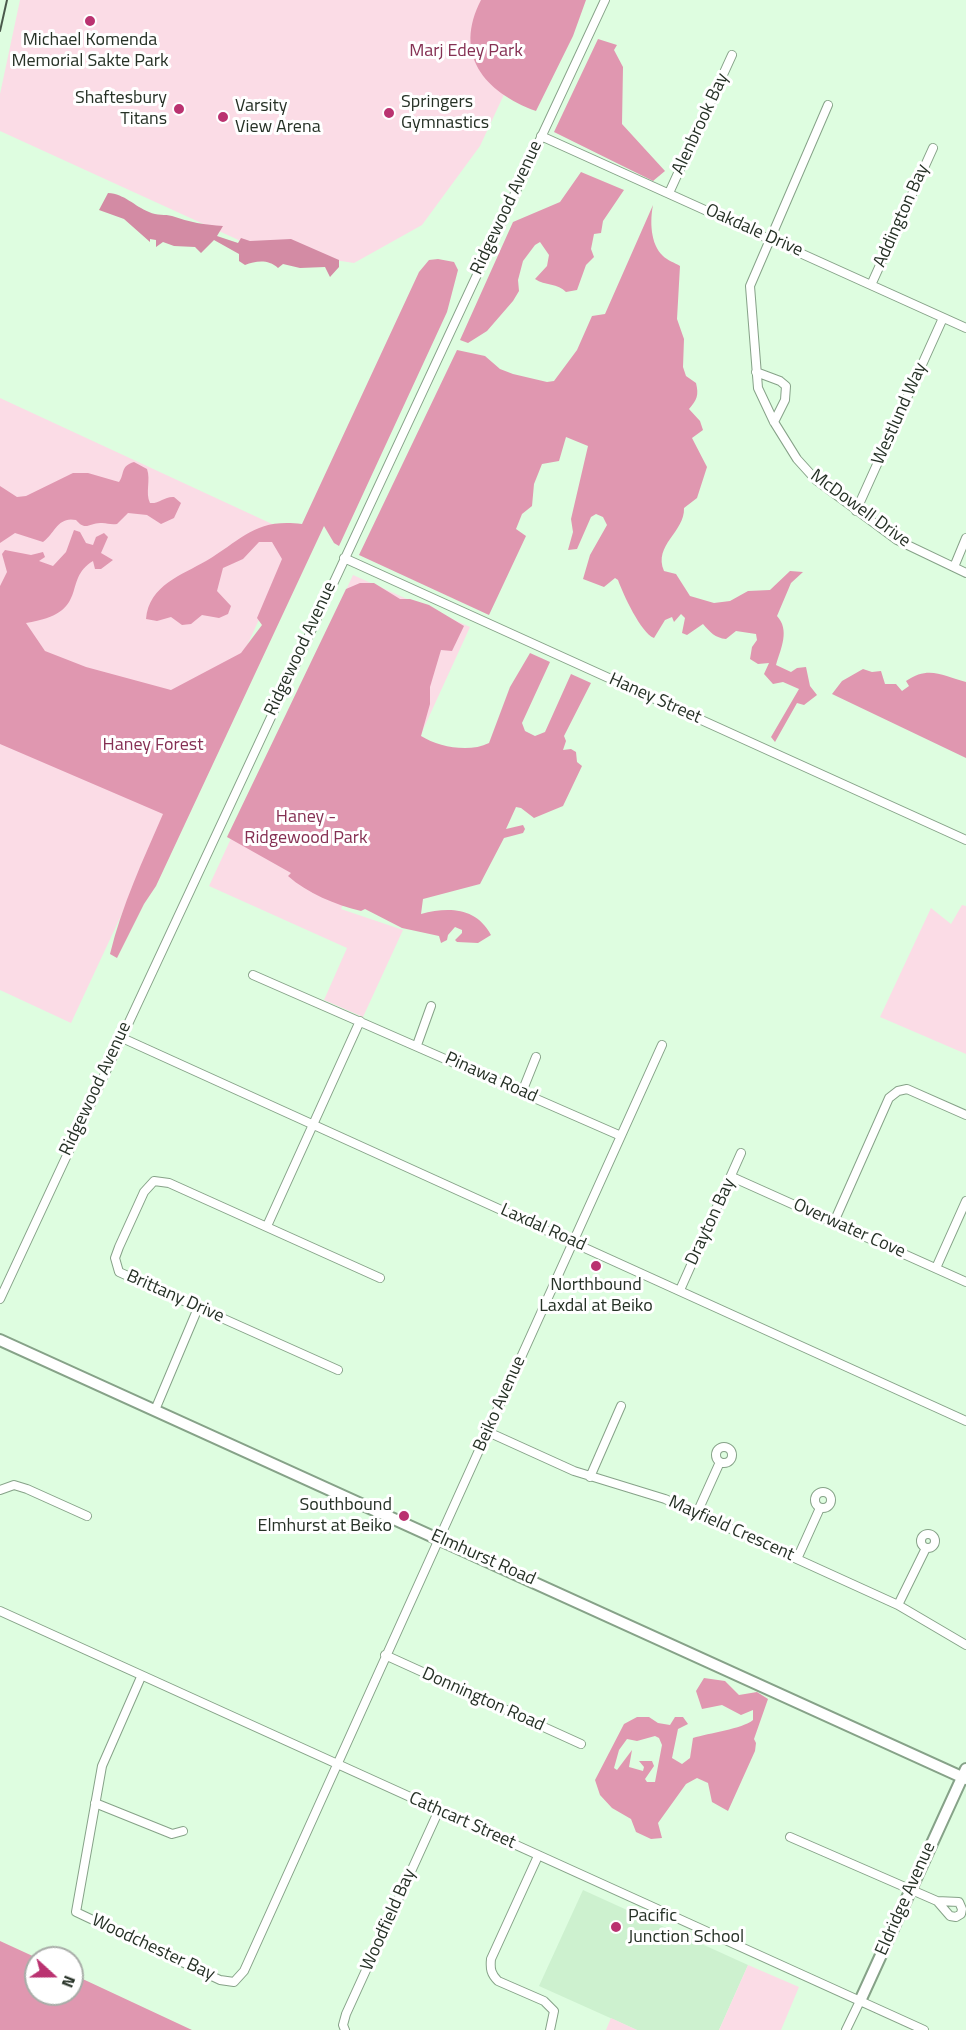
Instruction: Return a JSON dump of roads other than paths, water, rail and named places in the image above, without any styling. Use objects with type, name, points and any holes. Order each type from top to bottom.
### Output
[{"type":"street","name":"Ridgewood Avenue","points":[[0,1299],[604,0]]},
{"type":"street","name":"Alenbrook Bay","points":[[669,193],[732,55]]},
{"type":"street","points":[[769,238],[828,105]]},
{"type":"street","name":"Oakdale Drive","points":[[541,136],[966,328]]},
{"type":"street","name":"Addington Bay","points":[[871,285],[933,148]]},
{"type":"street","name":"McDowell Drive","points":[[769,238],[750,286],[756,372],[761,394],[774,422],[806,471],[856,511],[912,548],[966,573]]},
{"type":"street","name":"Westlund Way","points":[[856,511],[943,318]]},
{"type":"street","points":[[756,372],[786,386],[785,400],[774,422]]},
{"type":"street","points":[[954,567],[966,538]]},
{"type":"street","name":"Haney Street","points":[[344,558],[966,840]]},
{"type":"street","name":"Pinawa Road","points":[[253,975],[621,1136]]},
{"type":"street","points":[[417,1045],[431,1006]]},
{"type":"street","points":[[267,1226],[360,1021]]},
{"type":"street","name":"Laxdal Road","points":[[120,1037],[966,1421]]},
{"type":"street","name":"Beiko Avenue","points":[[338,1764],[662,1045]]},
{"type":"street","points":[[522,1092],[536,1057]]},
{"type":"street","points":[[834,1222],[889,1098],[898,1091],[907,1089],[966,1115]]},
{"type":"street","name":"Drayton Bay","points":[[680,1290],[741,1154]]},
{"type":"street","name":"Overwater Cove","points":[[732,1177],[966,1282]]},
{"type":"street","name":"Brittany Drive","points":[[338,1370],[127,1277],[116,1267],[119,1247],[149,1184],[154,1181],[169,1183],[380,1278]]},
{"type":"street","points":[[936,1268],[966,1202]]},
{"type":"street","points":[[155,1410],[198,1308]]},
{"type":"street","name":"Elmhurst Road","points":[[0,1340],[964,1775]]},
{"type":"street","points":[[590,1477],[621,1406]]},
{"type":"street","name":"Mayfield Crescent","points":[[488,1432],[590,1477],[665,1499],[697,1513],[898,1605],[966,1645]]},
{"type":"street","points":[[697,1513],[720,1462]]},
{"type":"street","points":[[0,1490],[14,1485],[87,1516]]},
{"type":"street","points":[[797,1559],[820,1508]]},
{"type":"street","points":[[898,1605],[926,1548]]},
{"type":"street","name":"Cathcart Street","points":[[0,1611],[141,1677],[924,2030]]},
{"type":"street","name":"Donnington Road","points":[[386,1655],[581,1744]]},
{"type":"street","name":"Woodchester Bay","points":[[141,1677],[102,1766],[76,1912],[220,1980],[234,1982],[244,1971],[338,1764]]},
{"type":"street","name":"Eldridge Avenue","points":[[846,2030],[964,1775]]},
{"type":"street","points":[[95,1803],[172,1834],[183,1831]]},
{"type":"street","name":"Woodfield Bay","points":[[345,2030],[343,2025],[346,2014],[438,1810]]},
{"type":"street","points":[[790,1837],[910,1891],[938,1901]]},
{"type":"street","points":[[538,1856],[491,1959],[490,1968],[492,1976],[498,1981],[548,2004],[554,2011],[550,2030]]},
{"type":"railway","points":[[0,31],[7,0]]},
{"type":"place","name":"Michael Komenda Memorial Sakte Park","points":[[90,21]]},
{"type":"place","name":"Shaftesbury Titans","points":[[179,109]]},
{"type":"place","name":"Springers Gymnastics","points":[[389,113]]},
{"type":"place","name":"Varsity View Arena","points":[[223,117]]},
{"type":"place","name":"Northbound Laxdal at Beiko","points":[[596,1266]]},
{"type":"place","name":"Southbound Elmhurst at Beiko","points":[[404,1516]]},
{"type":"place","name":"Pacific Junction School","points":[[616,1927]]},
{"type":"park label","name":"Marj Edey Park","points":[[466,52]]},
{"type":"park label","name":"Haney Forest","points":[[153,746]]},
{"type":"park label","name":"Haney - Ridgewood Park","points":[[306,828]]}]
